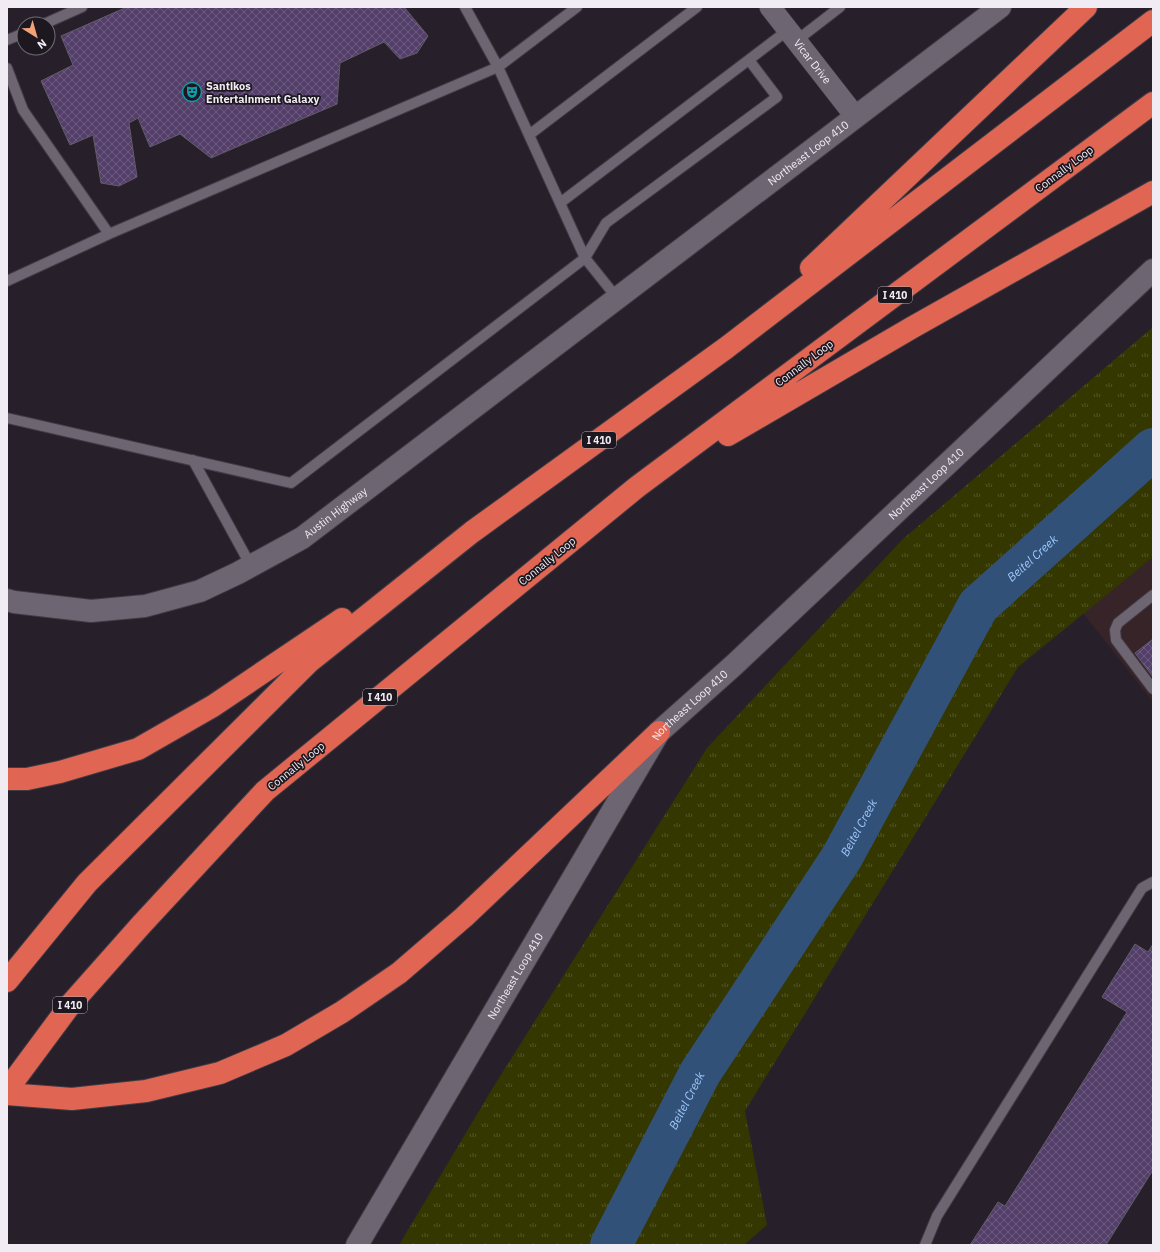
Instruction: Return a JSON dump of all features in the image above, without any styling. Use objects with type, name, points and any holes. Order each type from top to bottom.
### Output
[{"type":"highway","points":[[726,348],[1086,7]]},
{"type":"highway","name":"I 410","points":[[7,981],[87,882],[309,662],[472,532],[726,348],[1153,21]]},
{"type":"highway","name":"Connally Loop","points":[[7,1090],[70,1005],[141,925],[265,791],[637,488],[1153,103]]},
{"type":"highway","points":[[637,488],[913,327],[1153,192]]},
{"type":"highway","points":[[7,779],[27,779],[60,772],[138,749],[213,706],[472,532]]},
{"type":"highway","points":[[7,1094],[72,1099],[146,1091],[220,1073],[286,1045],[342,1012],[399,973],[464,916],[659,732]]},
{"type":"main road","name":"Northeast Loop 410","points":[[617,298],[1000,7]]},
{"type":"main road","name":"Northeast Loop 410","points":[[357,1245],[659,732],[740,659],[1153,270]]},
{"type":"main road","name":"Austin Highway","points":[[7,600],[91,611],[144,606],[200,591],[251,566],[302,538],[617,298]]},
{"type":"street","name":"Vicar Drive","points":[[770,7],[855,116]]},
{"type":"lane","points":[[56,19],[82,7]]},
{"type":"lane","points":[[465,7],[498,66],[585,258],[617,298]]},
{"type":"lane","points":[[7,281],[110,234],[498,66],[577,7]]},
{"type":"lane","points":[[529,135],[697,7]]},
{"type":"lane","points":[[560,203],[749,60],[840,7]]},
{"type":"lane","points":[[7,418],[291,483],[585,258],[606,223],[776,97],[749,60]]},
{"type":"lane","points":[[7,68],[23,110],[110,234]]},
{"type":"lane","points":[[193,460],[251,566]]},
{"type":"lane","points":[[1153,595],[1118,623],[1115,630],[1116,640],[1153,689]]},
{"type":"lane","points":[[925,1245],[937,1216],[1142,888],[1153,882]]},
{"type":"shaded area","points":[[1153,557],[1153,702],[1083,613]]},
{"type":"green space","points":[[1153,327],[1153,557],[1018,667],[745,1111],[767,1225],[744,1245],[399,1245],[494,1086],[707,748],[903,539]]},
{"type":"building","name":"Santikos Entertainment Galaxy","points":[[127,7],[404,7],[428,36],[417,53],[400,59],[384,42],[340,63],[337,104],[211,158],[180,134],[150,147],[138,118],[129,123],[137,177],[119,186],[101,183],[93,135],[70,145],[41,81],[73,65],[61,36]]},
{"type":"building","points":[[1153,639],[1153,677],[1135,653]]},
{"type":"building","points":[[1135,944],[1148,952],[1153,944],[1153,1170],[1106,1245],[970,1245],[998,1202],[1005,1206],[1127,1012],[1102,997]]},
{"type":"waterway","name":"Beitel Creek","points":[[611,1245],[700,1073],[842,857],[978,606],[1153,449]]},
{"type":"place","name":"Santikos Entertainment Galaxy","points":[[192,92]]}]
